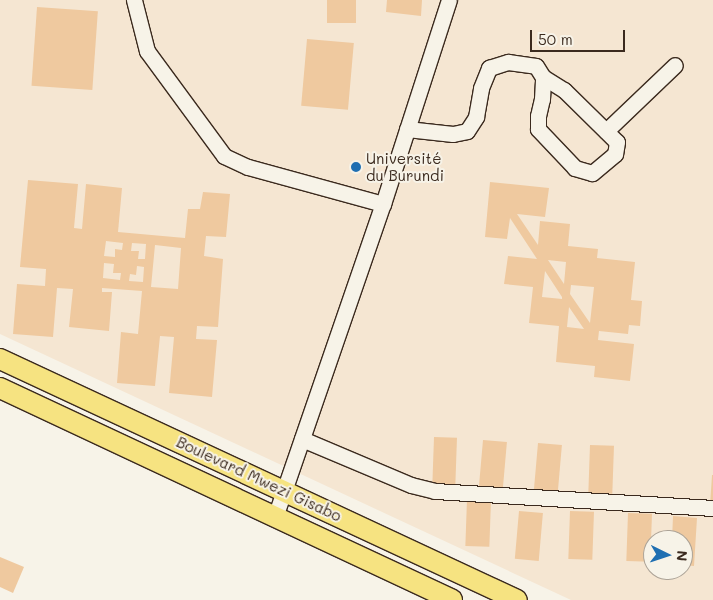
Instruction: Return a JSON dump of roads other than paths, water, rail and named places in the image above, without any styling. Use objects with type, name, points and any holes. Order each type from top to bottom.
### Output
[{"type":"main road","name":"Boulevard Mwezi Gisabo","points":[[0,359],[517,600]]},
{"type":"main road","points":[[9,392],[30,374]]},
{"type":"main road","name":"Boulevard Mwezi Gisabo","points":[[9,392],[452,600]]},
{"type":"lane","points":[[134,0],[147,51],[224,156],[248,167],[383,204]]},
{"type":"lane","points":[[275,517],[383,204],[449,0]]},
{"type":"lane","points":[[407,129],[453,134],[467,131],[476,117],[481,88],[489,68],[508,62],[536,66],[543,78],[564,90],[617,142],[615,154],[592,173],[575,168],[538,129],[543,78]]},
{"type":"lane","points":[[606,131],[674,65]]},
{"type":"lane","points":[[302,440],[411,485],[435,491],[713,508]]},
{"type":"place","name":"Université du Burundi","points":[[356,167]]}]
